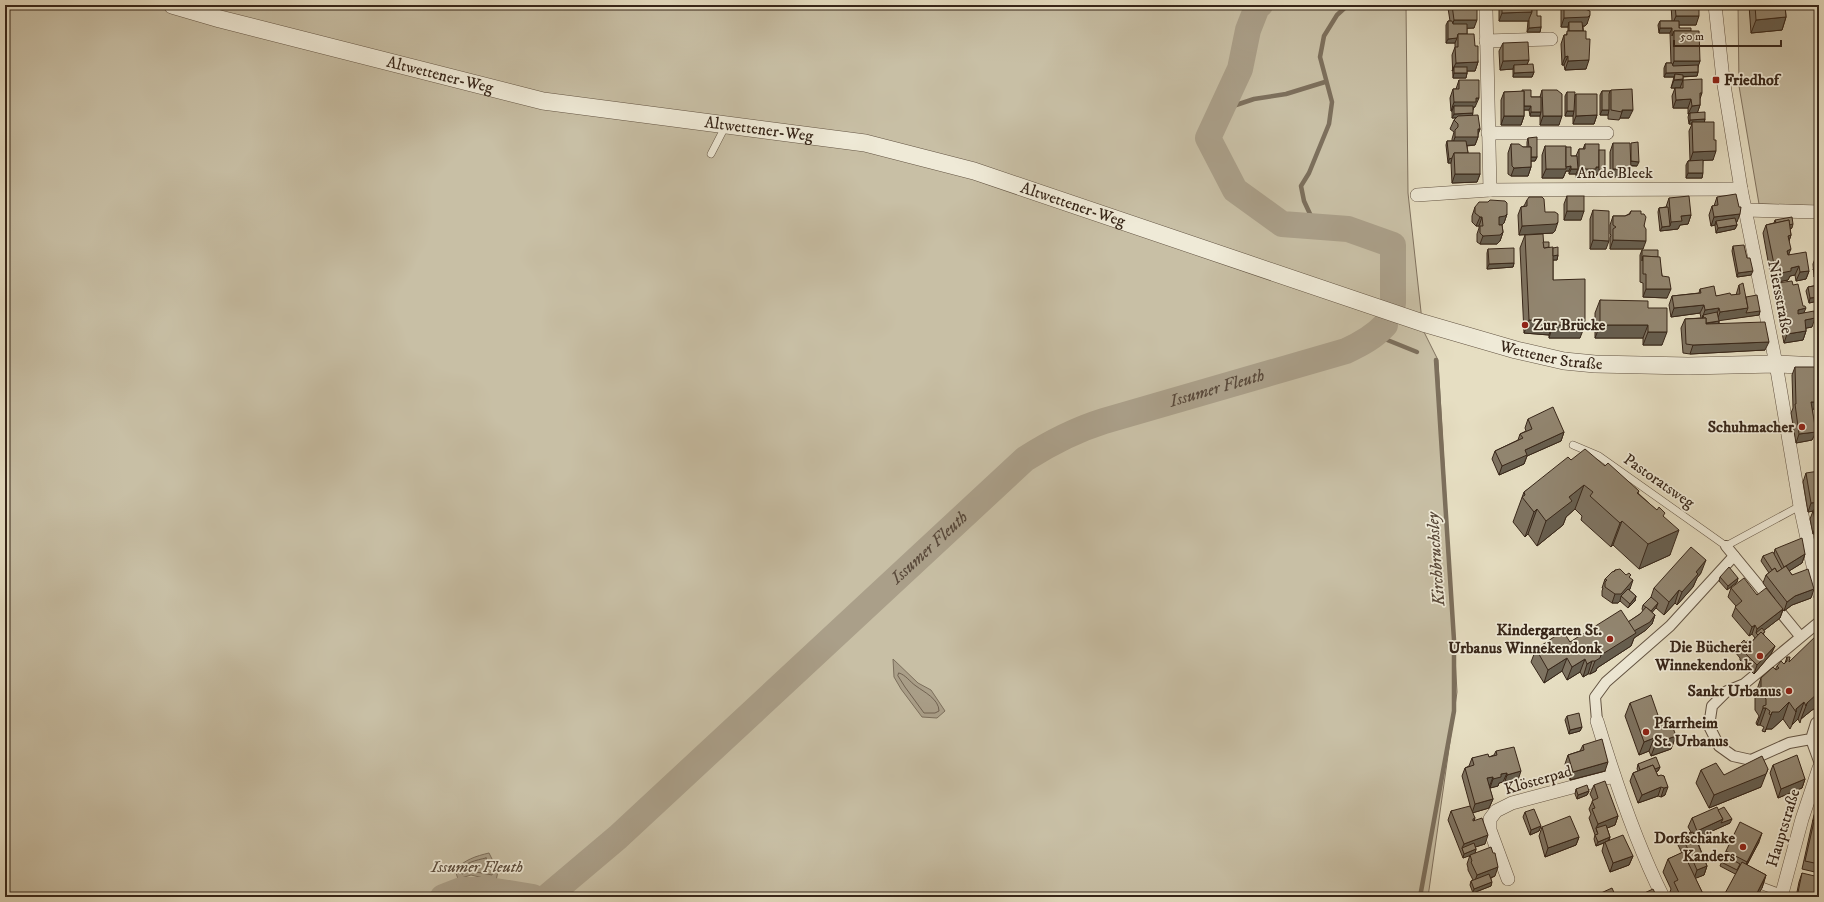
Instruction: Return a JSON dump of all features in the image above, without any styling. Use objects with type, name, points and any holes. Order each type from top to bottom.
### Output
[{"type":"street","name":"Altwettener-Weg","points":[[172,5],[228,21],[543,101],[865,143],[974,171],[1336,293]]},
{"type":"street","name":"Niersstraße","points":[[1715,5],[1723,79],[1741,189],[1776,364],[1800,506],[1819,593]]},
{"type":"street","points":[[1486,10],[1490,190]]},
{"type":"street","points":[[1486,41],[1551,38]]},
{"type":"street","points":[[1488,132],[1607,133]]},
{"type":"street","name":"An de Bleek","points":[[1417,195],[1490,190],[1741,189]]},
{"type":"street","points":[[1746,210],[1819,212]]},
{"type":"street","name":"Wettener Straße","points":[[1336,293],[1423,323],[1516,350],[1564,361],[1595,364],[1688,366],[1776,364],[1819,366]]},
{"type":"street","points":[[1726,546],[1800,636]]},
{"type":"street","points":[[1663,897],[1646,863],[1614,776],[1597,721],[1595,697],[1606,682],[1670,626],[1734,556]]},
{"type":"street","points":[[1811,739],[1789,743],[1751,760],[1733,756],[1719,746],[1709,726],[1712,706],[1727,691],[1744,684],[1800,636],[1819,622]]},
{"type":"street","points":[[1819,721],[1816,723],[1811,739],[1819,761]]},
{"type":"street","name":"Hauptstraße","points":[[1781,895],[1802,819],[1819,768]]},
{"type":"street","name":"Klösterpad","points":[[1508,879],[1490,830],[1490,819],[1496,811],[1512,803],[1614,776]]},
{"type":"lane","points":[[711,154],[726,125]]},
{"type":"lane","name":"Pastoratsweg","points":[[1573,445],[1599,456],[1726,546]]},
{"type":"lane","points":[[1726,546],[1800,506]]},
{"type":"lane","points":[[1753,883],[1781,895]]},
{"type":"green space","points":[[5,5],[1406,5],[1408,193],[1423,330],[1438,360],[1457,692],[1428,897],[5,897]]},
{"type":"green space","points":[[1738,5],[1819,5],[1819,206],[1759,204],[1739,86]]},
{"type":"water","points":[[893,659],[918,683],[931,690],[945,711],[937,718],[922,717],[901,689],[894,677]]},
{"type":"water","points":[[489,853],[498,871],[496,881],[471,875],[458,879],[455,870],[462,864],[470,859]]},
{"type":"building","points":[[1452,5],[1477,5],[1477,20],[1454,20]]},
{"type":"building","points":[[1502,5],[1532,5],[1532,12],[1502,13]]},
{"type":"building","points":[[1564,5],[1585,5],[1585,9],[1590,11],[1590,15],[1588,17],[1564,18]]},
{"type":"building","points":[[1675,5],[1699,5],[1699,16],[1676,16]]},
{"type":"building","points":[[1755,5],[1785,5],[1786,17],[1756,20]]},
{"type":"building","points":[[1532,9],[1537,9],[1537,16],[1541,16],[1541,27],[1529,28],[1529,19]]},
{"type":"building","points":[[1448,21],[1452,21],[1453,24],[1467,24],[1467,34],[1458,34],[1457,38],[1448,39]]},
{"type":"building","points":[[1660,21],[1679,21],[1679,28],[1691,28],[1691,31],[1674,31],[1672,36],[1672,28],[1660,28]]},
{"type":"building","points":[[1569,22],[1582,22],[1583,31],[1569,31]]},
{"type":"building","points":[[1567,31],[1586,31],[1586,39],[1590,39],[1589,60],[1568,61],[1568,56],[1565,57],[1564,35],[1567,35]]},
{"type":"building","points":[[1674,31],[1699,31],[1700,61],[1674,61]]},
{"type":"building","points":[[1458,34],[1474,34],[1475,46],[1478,46],[1478,62],[1456,63],[1455,47],[1458,47]]},
{"type":"building","points":[[1528,42],[1529,60],[1503,61],[1503,43]]},
{"type":"building","points":[[1666,63],[1672,63],[1673,66],[1698,65],[1698,72],[1666,73]]},
{"type":"building","points":[[1533,64],[1534,72],[1514,73],[1514,65]]},
{"type":"building","points":[[1454,67],[1467,67],[1467,73],[1454,73]]},
{"type":"building","points":[[1675,74],[1683,75],[1683,79],[1674,80]]},
{"type":"building","points":[[1702,79],[1700,105],[1692,106],[1691,99],[1676,100],[1675,88],[1683,88],[1683,80]]},
{"type":"building","points":[[1459,80],[1479,80],[1479,98],[1476,98],[1476,102],[1454,102],[1453,89],[1459,89]]},
{"type":"building","points":[[1632,89],[1633,110],[1622,110],[1622,112],[1611,110],[1611,90]]},
{"type":"building","points":[[1522,90],[1531,90],[1531,97],[1541,97],[1541,112],[1531,112],[1531,106],[1524,106],[1524,91],[1522,92]]},
{"type":"building","points":[[1542,90],[1557,90],[1562,94],[1562,116],[1543,116]]},
{"type":"building","points":[[1524,91],[1524,116],[1504,116],[1504,92]]},
{"type":"building","points":[[1602,91],[1610,91],[1609,110],[1602,110]]},
{"type":"building","points":[[1567,92],[1575,92],[1574,111],[1567,111]]},
{"type":"building","points":[[1576,94],[1597,94],[1597,115],[1576,116]]},
{"type":"building","points":[[1454,106],[1473,106],[1473,113],[1454,114]]},
{"type":"building","points":[[1705,112],[1705,119],[1690,120],[1690,113]]},
{"type":"building","points":[[1478,115],[1480,129],[1478,129],[1478,137],[1455,137],[1455,130],[1458,127],[1458,124],[1454,120],[1458,116]]},
{"type":"building","points":[[1692,122],[1714,122],[1714,140],[1716,140],[1716,151],[1693,152]]},
{"type":"building","points":[[1537,137],[1537,157],[1531,157],[1531,147],[1529,147],[1528,138]]},
{"type":"building","points":[[1447,141],[1466,141],[1468,153],[1454,153],[1452,158],[1449,159]]},
{"type":"building","points":[[1638,142],[1639,162],[1631,161],[1631,143]]},
{"type":"building","points":[[1613,143],[1630,143],[1631,169],[1613,169]]},
{"type":"building","points":[[1511,144],[1531,147],[1531,167],[1514,168],[1512,166]]},
{"type":"building","points":[[1585,144],[1599,144],[1599,167],[1596,167],[1596,169],[1579,169],[1579,149],[1585,149]]},
{"type":"building","points":[[1545,146],[1566,146],[1566,169],[1546,169]]},
{"type":"building","points":[[1566,147],[1571,147],[1571,156],[1577,156],[1578,169],[1571,169],[1571,166],[1566,167]]},
{"type":"building","points":[[1599,150],[1605,150],[1605,170],[1599,170]]},
{"type":"building","points":[[1454,153],[1480,153],[1480,174],[1455,174]]},
{"type":"building","points":[[1703,160],[1703,173],[1688,173],[1688,161]]},
{"type":"building","points":[[1736,194],[1739,207],[1741,207],[1740,214],[1714,217],[1712,206],[1718,205],[1717,197]]},
{"type":"building","points":[[1567,196],[1584,196],[1584,211],[1567,211]]},
{"type":"building","points":[[1689,196],[1691,215],[1681,216],[1682,221],[1671,222],[1669,198]]},
{"type":"building","points":[[1529,197],[1542,197],[1544,199],[1545,212],[1555,212],[1558,214],[1558,222],[1556,224],[1522,226],[1521,207],[1527,206],[1527,200]]},
{"type":"building","points":[[1490,200],[1505,201],[1507,203],[1507,214],[1499,217],[1499,225],[1502,225],[1503,232],[1500,235],[1483,236],[1480,233],[1480,226],[1483,226],[1482,217],[1475,213],[1475,207],[1479,202],[1488,202]]},
{"type":"building","points":[[1668,207],[1670,226],[1662,227],[1659,208]]},
{"type":"building","points":[[1593,210],[1609,211],[1609,241],[1593,240]]},
{"type":"building","points":[[1631,211],[1641,211],[1641,214],[1644,214],[1646,217],[1644,226],[1646,229],[1646,241],[1613,240],[1613,229],[1616,227],[1613,225],[1613,216],[1625,216],[1630,214]]},
{"type":"building","points":[[1792,217],[1793,224],[1789,225],[1789,220],[1776,223],[1775,220]]},
{"type":"building","points":[[1735,218],[1737,225],[1718,228],[1716,221]]},
{"type":"building","points":[[1789,220],[1791,235],[1788,236],[1791,249],[1787,251],[1788,255],[1806,252],[1809,271],[1800,272],[1799,266],[1791,268],[1791,271],[1776,274],[1766,225]]},
{"type":"building","points":[[1543,234],[1544,248],[1553,247],[1553,280],[1585,279],[1585,325],[1553,325],[1553,322],[1529,320],[1525,235]]},
{"type":"building","points":[[1543,242],[1549,242],[1549,247],[1544,248]]},
{"type":"building","points":[[1744,245],[1747,258],[1750,258],[1753,271],[1738,273],[1733,246]]},
{"type":"building","points":[[1558,247],[1558,255],[1553,256],[1553,248]]},
{"type":"building","points":[[1514,248],[1514,263],[1489,264],[1488,249]]},
{"type":"building","points":[[1642,250],[1658,250],[1658,257],[1643,256],[1642,261]]},
{"type":"building","points":[[1643,256],[1660,257],[1662,276],[1669,277],[1671,289],[1646,289],[1646,274],[1643,274]]},
{"type":"building","points":[[1816,256],[1819,256],[1819,262],[1817,262]]},
{"type":"building","points":[[1815,266],[1819,266],[1819,273],[1816,273]]},
{"type":"building","points":[[1792,281],[1793,285],[1798,284],[1803,306],[1806,308],[1798,310],[1798,314],[1814,311],[1815,318],[1805,320],[1806,331],[1787,334],[1777,283]]},
{"type":"building","points":[[1743,283],[1748,308],[1720,312],[1719,308],[1705,310],[1704,305],[1674,308],[1672,296],[1701,293],[1700,289],[1714,286],[1716,296],[1730,293],[1731,295],[1740,294],[1739,285]]},
{"type":"building","points":[[1819,285],[1819,297],[1810,298],[1808,287]]},
{"type":"building","points":[[1757,295],[1760,311],[1746,313],[1748,308],[1746,297]]},
{"type":"building","points":[[1600,300],[1648,301],[1648,308],[1667,308],[1667,332],[1648,332],[1648,325],[1600,325]]},
{"type":"building","points":[[1717,312],[1719,321],[1706,323],[1706,318],[1704,318],[1703,315]]},
{"type":"building","points":[[1706,318],[1706,324],[1765,322],[1769,342],[1686,344],[1685,319]]},
{"type":"building","points":[[1795,367],[1815,367],[1817,402],[1811,402],[1816,432],[1799,434],[1795,404]]},
{"type":"building","points":[[1553,407],[1564,432],[1525,450],[1527,455],[1502,466],[1495,451],[1523,438],[1520,434],[1532,429],[1528,419]]},
{"type":"building","points":[[1585,449],[1605,466],[1608,463],[1639,491],[1637,493],[1657,510],[1659,507],[1665,513],[1663,516],[1679,530],[1648,544],[1622,521],[1620,523],[1590,496],[1593,492],[1584,485],[1569,497],[1572,501],[1546,521],[1537,509],[1534,512],[1522,497],[1525,495],[1524,492],[1568,457],[1571,460]]},
{"type":"building","points":[[1819,471],[1819,502],[1811,503],[1806,473]]},
{"type":"building","points":[[1819,509],[1819,525],[1816,525],[1813,510]]},
{"type":"building","points":[[1802,538],[1805,554],[1784,567],[1775,549]]},
{"type":"building","points":[[1691,547],[1706,560],[1696,572],[1698,574],[1682,592],[1679,590],[1669,602],[1654,588]]},
{"type":"building","points":[[1773,552],[1782,569],[1777,572],[1775,568],[1772,570],[1763,556]]},
{"type":"building","points":[[1786,566],[1792,575],[1808,569],[1814,589],[1795,596],[1787,602],[1766,575],[1775,568],[1777,572]]},
{"type":"building","points":[[1729,567],[1738,578],[1728,586],[1720,577]]},
{"type":"building","points":[[1620,569],[1626,575],[1629,573],[1631,575],[1629,577],[1633,580],[1621,594],[1615,594],[1605,587],[1605,582],[1607,580],[1605,579],[1615,570]]},
{"type":"building","points":[[1744,578],[1757,595],[1766,588],[1783,609],[1757,629],[1755,625],[1752,627],[1735,607],[1742,601],[1731,588]]},
{"type":"building","points":[[1628,589],[1636,596],[1630,604],[1621,596]]},
{"type":"building","points":[[1651,597],[1658,603],[1651,611],[1643,605]]},
{"type":"building","points":[[1646,607],[1655,615],[1650,622],[1634,631],[1628,622],[1640,614]]},
{"type":"building","points":[[1621,610],[1636,633],[1601,655],[1600,658],[1595,661],[1587,664],[1585,659],[1572,667],[1567,658],[1548,670],[1536,649],[1563,631],[1570,642]]},
{"type":"building","points":[[1762,628],[1765,632],[1762,634],[1761,632],[1758,635],[1756,633]]},
{"type":"building","points":[[1761,632],[1775,646],[1757,665],[1743,651]]},
{"type":"building","name":"Sankt Urbanus","points":[[1819,633],[1819,688],[1817,689],[1819,692],[1807,703],[1806,706],[1804,702],[1796,709],[1796,712],[1789,702],[1779,712],[1772,712],[1771,715],[1769,714],[1770,711],[1763,708],[1763,706],[1766,705],[1766,699],[1761,693],[1761,678],[1773,667],[1776,670],[1779,668],[1777,666],[1781,661],[1784,664],[1787,661],[1787,657],[1790,657],[1789,662]]},
{"type":"building","points":[[1744,640],[1746,643],[1748,640],[1751,643],[1742,653],[1736,648]]},
{"type":"building","points":[[1651,695],[1660,721],[1669,717],[1676,736],[1656,743],[1654,738],[1644,742],[1630,703]]},
{"type":"building","points":[[1579,713],[1582,727],[1570,730],[1567,716]]},
{"type":"building","points":[[1602,739],[1608,762],[1573,772],[1568,755],[1584,750],[1583,745]]},
{"type":"building","points":[[1514,747],[1521,771],[1507,775],[1507,773],[1501,774],[1501,777],[1493,779],[1493,777],[1487,778],[1493,799],[1475,804],[1465,768],[1474,765],[1472,758],[1488,754],[1489,757],[1497,755],[1496,751]]},
{"type":"building","points":[[1797,755],[1805,779],[1781,789],[1773,765]]},
{"type":"building","points":[[1762,756],[1768,769],[1766,774],[1714,795],[1701,770],[1716,763],[1724,775]]},
{"type":"building","points":[[1656,757],[1660,767],[1655,769],[1653,765],[1640,770],[1638,764]]},
{"type":"building","points":[[1653,765],[1658,776],[1664,776],[1668,787],[1661,787],[1642,795],[1633,773]]},
{"type":"building","points":[[1605,781],[1618,816],[1598,824],[1592,809],[1595,808],[1592,801],[1598,798],[1594,785]]},
{"type":"building","points":[[1587,785],[1589,791],[1578,795],[1576,789]]},
{"type":"building","points":[[1470,806],[1475,818],[1473,821],[1482,818],[1488,835],[1464,844],[1451,811]]},
{"type":"building","points":[[1717,807],[1723,819],[1697,831],[1692,818]]},
{"type":"building","points":[[1724,807],[1732,819],[1721,823],[1723,819],[1718,810]]},
{"type":"building","points":[[1534,809],[1541,826],[1531,830],[1525,812]]},
{"type":"building","points":[[1816,811],[1819,813],[1819,818],[1815,817],[1813,821]]},
{"type":"building","points":[[1570,816],[1579,837],[1548,848],[1542,827]]},
{"type":"building","points":[[1815,817],[1819,818],[1819,864],[1805,861]]},
{"type":"building","name":"Dorfschänke Kanders","points":[[1740,822],[1762,833],[1747,862],[1726,851]]},
{"type":"building","points":[[1606,825],[1610,837],[1598,842],[1595,835],[1598,834],[1596,828]]},
{"type":"building","points":[[1693,832],[1707,866],[1697,870],[1682,836]]},
{"type":"building","points":[[1623,835],[1633,856],[1613,863],[1605,842]]},
{"type":"building","points":[[1474,843],[1476,849],[1464,854],[1462,848]]},
{"type":"building","points":[[1491,847],[1493,853],[1495,853],[1498,867],[1477,875],[1471,862],[1470,855]]},
{"type":"building","points":[[1683,852],[1704,896],[1703,897],[1681,897],[1674,882],[1678,880],[1668,859]]},
{"type":"building","points":[[1724,855],[1740,864],[1737,870],[1721,862]]},
{"type":"building","points":[[1742,862],[1766,875],[1755,897],[1723,897]]},
{"type":"building","points":[[1802,873],[1819,877],[1819,897],[1797,897]]},
{"type":"building","points":[[1489,874],[1492,882],[1474,889],[1471,881]]},
{"type":"building","points":[[1612,888],[1616,897],[1603,897],[1601,893]]},
{"type":"building","points":[[1653,889],[1657,897],[1636,897]]},
{"type":"waterway","name":"Issumer Fleuth","points":[[1260,5],[1257,7],[1248,30],[1240,69],[1208,138],[1235,190],[1282,224],[1348,229],[1393,245],[1393,303]]},
{"type":"waterway","name":"Issumer Fleuth","points":[[1316,227],[1304,201],[1301,186],[1309,173],[1329,124],[1332,102],[1320,57],[1324,36],[1337,15],[1348,5]]},
{"type":"waterway","name":"Issumer Fleuth","points":[[1221,110],[1254,99],[1286,94],[1325,82]]},
{"type":"waterway","name":"Issumer Fleuth","points":[[547,897],[618,837],[1025,459],[1063,437],[1083,428],[1346,351],[1367,340],[1385,325]]},
{"type":"waterway","name":"Kirchbruchsley","points":[[1375,335],[1417,352]]},
{"type":"waterway","name":"Kirchbruchsley","points":[[1420,897],[1454,711],[1454,640],[1436,360]]},
{"type":"waterway","name":"Issumer Fleuth","points":[[443,897],[461,890],[489,890],[533,897]]},
{"type":"place","name":"Friedhof","points":[[1716,80]]},
{"type":"place","name":"Zur Brücke","points":[[1525,325]]},
{"type":"place","name":"Schuhmacher","points":[[1802,427]]},
{"type":"place","name":"Kindergarten St. Urbanus Winnekendonk","points":[[1610,639]]},
{"type":"place","name":"Die Bücherei Winnekendonk","points":[[1760,656]]},
{"type":"place","name":"Sankt Urbanus","points":[[1789,691]]},
{"type":"place","name":"Pfarrheim St. Urbanus","points":[[1646,732]]},
{"type":"place","name":"Dorfschänke Kanders","points":[[1743,847]]}]
